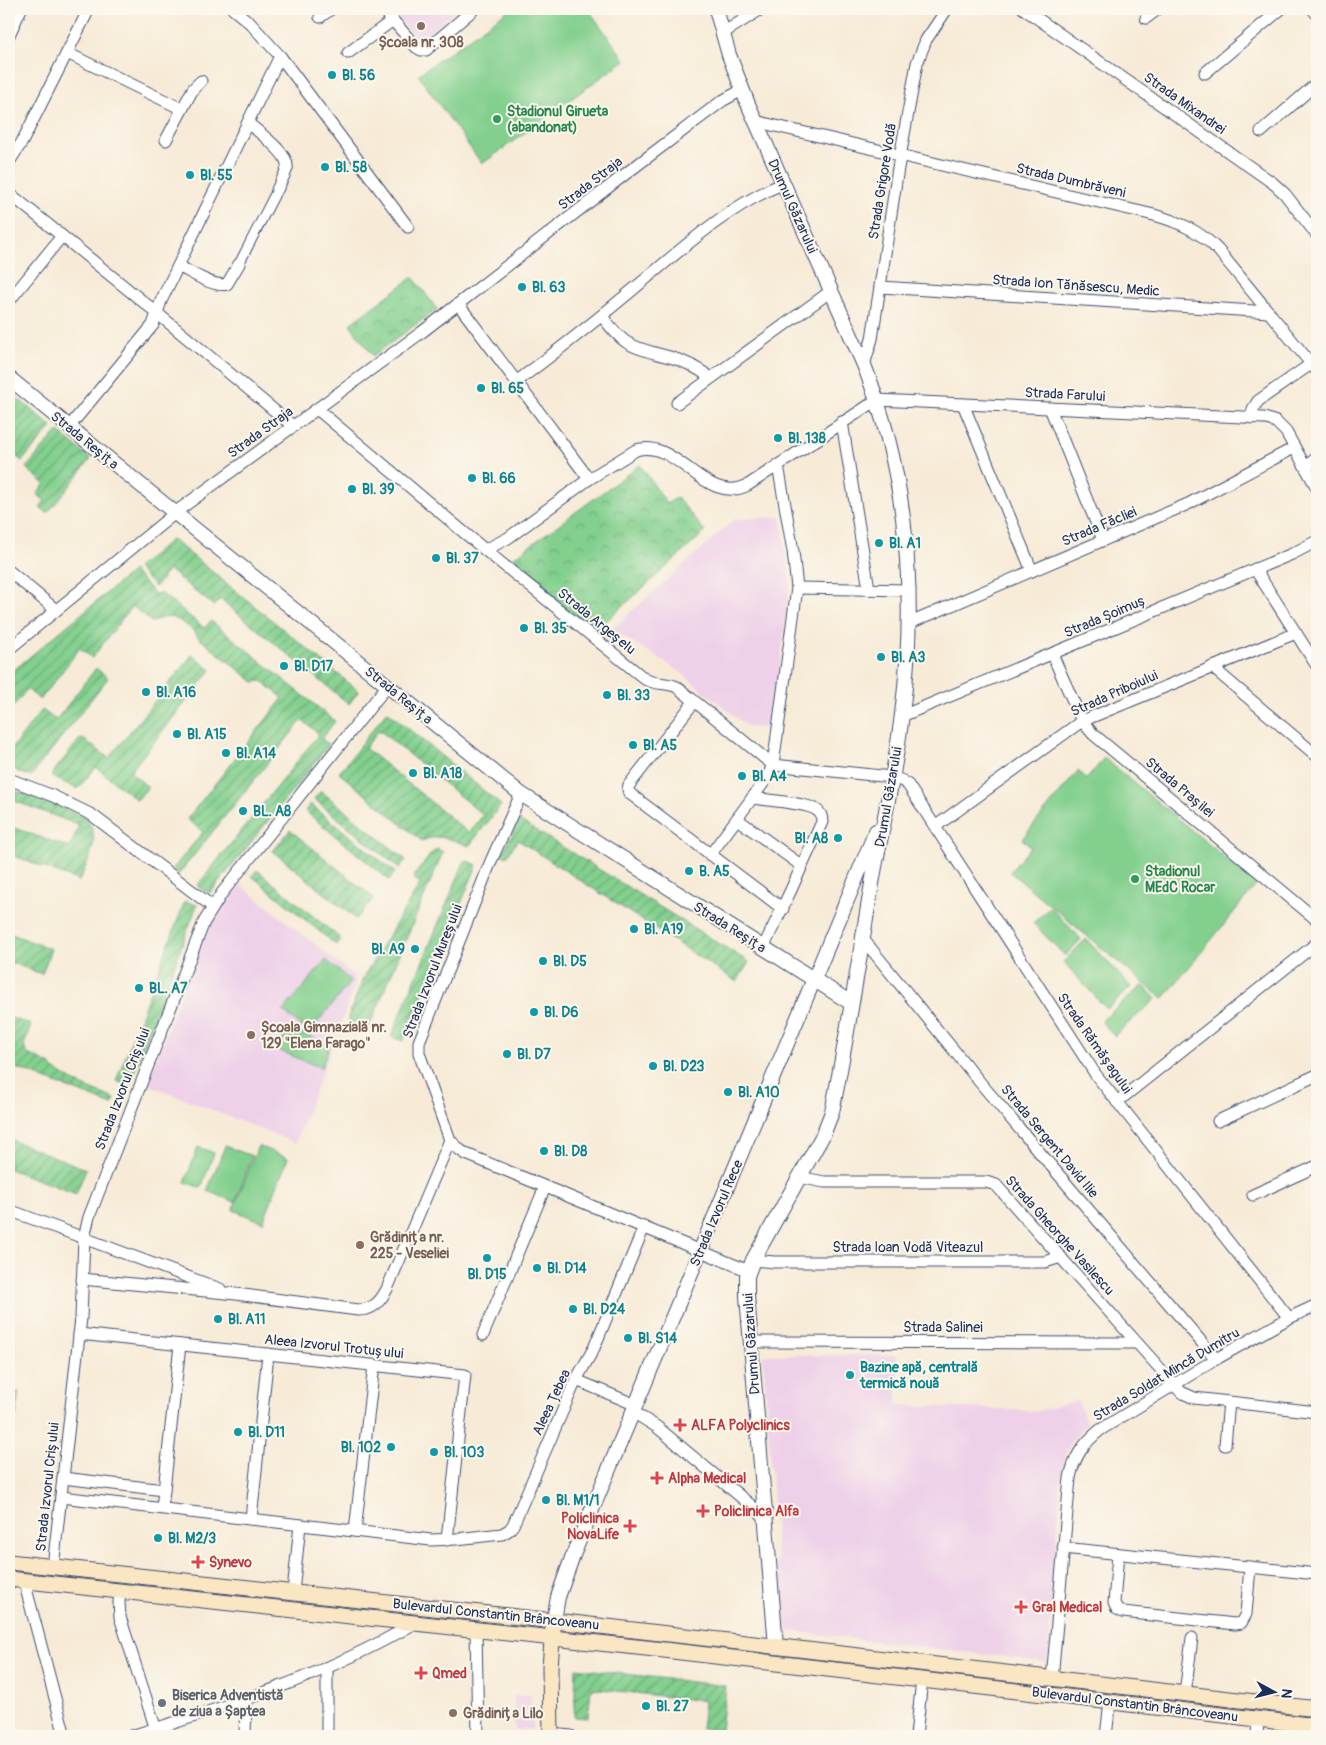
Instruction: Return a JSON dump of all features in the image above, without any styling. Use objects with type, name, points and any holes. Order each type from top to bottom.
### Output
[{"type":"main road","name":"Bulevardul Constantin Brâncoveanu","points":[[9,1562],[554,1620],[1317,1709]]},
{"type":"main road","name":"Bulevardul Constantin Brâncoveanu","points":[[16,1580],[552,1638],[1317,1726]]},
{"type":"main road","points":[[551,1735],[550,1667],[554,1620]]},
{"type":"main road","points":[[982,1687],[983,1671]]},
{"type":"street","points":[[9,35],[22,9]]},
{"type":"street","points":[[9,162],[19,148],[89,9]]},
{"type":"street","points":[[234,9],[250,23],[280,56],[408,227]]},
{"type":"street","points":[[320,17],[331,9]]},
{"type":"street","points":[[383,9],[416,47],[421,50],[426,50],[474,9]]},
{"type":"street","name":"Drumul Găzarului","points":[[716,9],[742,90],[782,184],[864,365],[877,400],[894,466],[904,529],[910,590],[910,623],[902,716],[830,1118],[823,1135],[751,1265],[746,1292],[776,1646]]},
{"type":"street","points":[[723,33],[761,9]]},
{"type":"street","name":"Strada Grigore Vodă","points":[[864,365],[872,340],[900,156],[920,52],[947,9]]},
{"type":"street","name":"Strada Mixandrei","points":[[1024,9],[1273,183],[1285,194],[1317,234]]},
{"type":"street","points":[[1146,18],[1158,9]]},
{"type":"street","points":[[1205,73],[1280,9]]},
{"type":"street","points":[[348,53],[393,20]]},
{"type":"street","points":[[67,53],[182,109]]},
{"type":"street","points":[[69,428],[153,325],[161,301],[280,56]]},
{"type":"street","points":[[166,140],[193,89],[201,82]]},
{"type":"street","points":[[1261,132],[1317,83]]},
{"type":"street","name":"Strada Straja","points":[[9,648],[175,513],[459,304],[722,101],[742,90]]},
{"type":"street","name":"Strada Dumbrăveni","points":[[755,121],[1154,215],[1182,224],[1198,232],[1212,243],[1314,368]]},
{"type":"street","points":[[178,266],[215,284],[222,286],[227,284],[277,190],[287,168],[286,159],[274,145],[248,122]]},
{"type":"street","points":[[516,382],[602,316],[716,221],[749,200],[782,184]]},
{"type":"street","points":[[9,193],[293,426]]},
{"type":"street","points":[[9,301],[62,236]]},
{"type":"street","name":"Strada Ion Tănăsescu, Medic","points":[[881,287],[1269,312]]},
{"type":"street","points":[[677,403],[831,291]]},
{"type":"street","points":[[459,304],[589,479]]},
{"type":"street","points":[[602,316],[626,342],[645,350],[683,361],[701,370],[711,378]]},
{"type":"street","points":[[1252,418],[1253,409],[1258,401],[1314,368]]},
{"type":"street","name":"Strada Reșița","points":[[9,378],[521,794],[813,979]]},
{"type":"street","points":[[485,550],[508,538],[589,479],[636,450],[644,447],[656,449],[720,488],[736,490],[748,485],[877,400]]},
{"type":"street","name":"Strada Farului","points":[[877,400],[1264,418],[1276,422],[1286,432],[1317,488]]},
{"type":"street","points":[[963,404],[1032,571]]},
{"type":"street","points":[[1050,408],[1103,540]]},
{"type":"street","name":"Strada Argeșelu","points":[[316,409],[485,550],[645,679],[653,683],[672,685],[773,765]]},
{"type":"street","points":[[842,422],[869,589]]},
{"type":"street","name":"Strada Făcliei","points":[[910,623],[1195,501],[1294,448]]},
{"type":"street","points":[[1306,468],[1317,457]]},
{"type":"street","points":[[710,854],[752,798],[773,765],[796,588],[793,551],[778,465]]},
{"type":"street","name":"Strada Șoimuș","points":[[902,716],[1292,554],[1317,541]]},
{"type":"street","points":[[1255,569],[1317,666]]},
{"type":"street","points":[[9,571],[56,610]]},
{"type":"street","points":[[796,588],[910,590]]},
{"type":"street","name":"Strada Priboiului","points":[[936,826],[1082,721],[1296,633]]},
{"type":"street","name":"Strada Prașilei","points":[[1052,654],[1082,721],[1093,734],[1317,920]]},
{"type":"street","points":[[1212,667],[1317,756]]},
{"type":"street","name":"Strada Izvorul Crișului","points":[[53,1567],[79,1334],[84,1238],[89,1217],[117,1142],[203,925],[213,907],[387,686]]},
{"type":"street","points":[[694,702],[629,785],[629,792],[783,909]]},
{"type":"street","points":[[773,765],[892,777]]},
{"type":"street","name":"Strada Rămășagului","points":[[892,777],[908,785],[1096,1075],[1289,1318]]},
{"type":"street","points":[[9,779],[53,796],[92,816],[130,842],[213,907]]},
{"type":"street","name":"Strada Izvorul Mureșului","points":[[450,1140],[419,1053],[419,1042],[488,868],[521,794]]},
{"type":"street","points":[[752,798],[810,806],[820,812],[822,822],[783,909],[763,948]]},
{"type":"street","name":"Strada Izvorul Rece","points":[[554,1620],[556,1602],[562,1583],[886,808]]},
{"type":"street","points":[[737,819],[802,866]]},
{"type":"street","name":"Strada Sergent David Ilie","points":[[862,940],[983,1086],[1216,1359]]},
{"type":"street","points":[[1118,1102],[1317,943]]},
{"type":"street","points":[[813,979],[851,1003]]},
{"type":"street","points":[[1218,1121],[1317,1076]]},
{"type":"street","points":[[82,1279],[236,1294],[358,1310],[373,1308],[387,1288],[450,1140]]},
{"type":"street","name":"Strada Ioan Vodă Viteazul","points":[[450,1140],[466,1154],[544,1187],[700,1250],[751,1265],[774,1262],[1045,1262],[1061,1257]]},
{"type":"street","points":[[1253,1195],[1317,1166]]},
{"type":"street","name":"Strada Gheorghe Vasilescu","points":[[799,1177],[824,1182],[991,1183],[1001,1188],[1136,1343],[1174,1385],[1187,1396],[1317,1412]]},
{"type":"street","points":[[483,1335],[544,1187]]},
{"type":"street","points":[[9,1210],[236,1294]]},
{"type":"street","name":"Aleea Țebea","points":[[61,1496],[431,1540],[502,1534],[513,1525],[576,1380],[594,1348],[644,1227]]},
{"type":"street","name":"Strada Soldat Mincă Dumitru","points":[[1052,1679],[1070,1478],[1072,1465],[1084,1444],[1100,1430],[1216,1359],[1289,1318],[1317,1305]]},
{"type":"street","name":"Aleea Izvorul Trotușului","points":[[79,1334],[465,1375],[447,1540]]},
{"type":"street","name":"Strada Salinei","points":[[750,1342],[1136,1343]]},
{"type":"street","points":[[162,1508],[180,1345]]},
{"type":"street","points":[[251,1520],[268,1354]]},
{"type":"street","points":[[356,1531],[374,1365]]},
{"type":"street","points":[[576,1380],[634,1408],[765,1517]]},
{"type":"street","points":[[1225,1445],[1229,1402]]},
{"type":"street","points":[[63,1478],[164,1490]]},
{"type":"street","points":[[293,1592],[300,1525]]},
{"type":"street","points":[[1063,1548],[1317,1574]]},
{"type":"street","points":[[1118,1554],[1114,1602],[1117,1609],[1123,1612],[1235,1624],[1241,1623],[1246,1614],[1250,1567]]},
{"type":"street","points":[[16,1580],[65,1736]]},
{"type":"street","points":[[120,1591],[120,1617],[157,1732]]},
{"type":"street","points":[[131,1736],[157,1732],[327,1668],[415,1623]]},
{"type":"street","points":[[476,1630],[478,1736]]},
{"type":"street","points":[[1185,1694],[1192,1638]]},
{"type":"street","points":[[326,1736],[327,1668]]},
{"type":"street","points":[[916,1736],[922,1680]]},
{"type":"street","points":[[245,1736],[246,1700]]},
{"type":"street","points":[[1106,1736],[1110,1702]]},
{"type":"street","points":[[1256,1736],[1258,1719]]},
{"type":"street","points":[[551,1735],[571,1736]]},
{"type":"shaded area","name":"Școala nr. 308","points":[[392,9],[457,9],[418,42]]},
{"type":"shaded area","points":[[781,517],[790,583],[772,729],[748,727],[679,671],[612,629],[735,519]]},
{"type":"shaded area","name":"Școala Gimnazială nr. 129 \"Elena Farago\"","points":[[238,883],[353,975],[356,983],[295,1143],[147,1084],[206,929],[213,915]]},
{"type":"shaded area","points":[[763,1355],[897,1355],[897,1405],[1039,1411],[1078,1400],[1087,1424],[1070,1444],[1062,1469],[1047,1662],[782,1630]]},
{"type":"shaded area","points":[[531,1695],[533,1729],[515,1730],[514,1696]]},
{"type":"green space","name":"Stadionul Girueta (abandonat)","points":[[510,9],[588,9],[625,60],[482,164],[418,75]]},
{"type":"green space","points":[[413,277],[437,309],[373,356],[350,324]]},
{"type":"green space","points":[[15,396],[52,427],[22,461],[9,450],[9,403]]},
{"type":"green space","points":[[58,431],[91,459],[47,513],[40,507],[45,501],[37,494],[45,484],[26,468]]},
{"type":"green space","points":[[640,465],[667,504],[677,497],[705,532],[594,632],[509,561]]},
{"type":"green space","points":[[172,539],[359,691],[349,704],[220,599],[214,606],[169,570],[155,587],[137,568]]},
{"type":"green space","points":[[133,571],[155,594],[161,593],[204,628],[211,621],[335,721],[322,739],[329,745],[211,892],[206,892],[197,886],[319,734],[302,720],[178,875],[173,869],[203,832],[187,819],[283,698],[262,681],[254,682],[199,638],[181,621],[168,617],[152,622],[132,606],[92,658],[80,648],[40,700],[27,689],[9,712],[9,674]]},
{"type":"green space","points":[[192,655],[211,670],[130,772],[148,787],[137,800],[96,767],[78,789],[52,777],[52,774],[79,740],[83,739],[109,758]]},
{"type":"green space","points":[[96,668],[108,678],[31,776],[20,773],[9,765],[9,752],[42,710],[56,720]]},
{"type":"green space","points":[[387,711],[501,805],[469,846],[440,837],[422,841],[339,773]],"holes":[[[379,730],[483,815],[469,833],[365,748]]]},
{"type":"green space","name":"Stadionul MEdC Rocar","points":[[1104,758],[1257,884],[1163,999],[1010,872],[1031,847],[1022,839],[1078,771],[1087,779]]},
{"type":"green space","points":[[9,788],[82,816],[89,823],[94,839],[93,847],[79,881],[9,854],[9,826],[70,848],[79,825],[9,799]]},
{"type":"green space","points":[[321,791],[406,860],[399,868],[314,799]]},
{"type":"green space","points":[[310,804],[395,872],[389,880],[305,811]]},
{"type":"green space","points":[[519,820],[749,962],[737,982],[518,840],[506,857],[502,854]]},
{"type":"green space","points":[[290,830],[374,898],[356,919],[273,851]]},
{"type":"green space","points":[[437,849],[443,852],[368,1030],[349,1021],[349,1015],[364,976],[420,884],[413,877]]},
{"type":"green space","points":[[465,860],[477,865],[403,1041],[391,1037]]},
{"type":"green space","points":[[257,870],[341,939],[336,945],[252,876]]},
{"type":"green space","points":[[185,901],[197,905],[129,1086],[116,1081]]},
{"type":"green space","points":[[1050,907],[1081,939],[1065,956],[1033,923]]},
{"type":"green space","points":[[9,933],[51,949],[42,974],[9,962]]},
{"type":"green space","points":[[1086,939],[1131,987],[1107,1009],[1063,962]]},
{"type":"green space","points":[[326,960],[351,981],[309,1033],[283,1011]]},
{"type":"green space","points":[[1143,985],[1156,999],[1114,1036],[1101,1021]]},
{"type":"green space","points":[[9,1017],[31,1025],[24,1045],[26,1053],[51,1065],[52,1068],[78,1084],[115,1099],[112,1105],[9,1065]]},
{"type":"green space","points":[[288,1027],[330,1045],[321,1068],[278,1050]]},
{"type":"green space","points":[[9,1139],[86,1169],[76,1194],[9,1169]]},
{"type":"green space","points":[[225,1146],[252,1156],[235,1202],[207,1191]]},
{"type":"green space","points":[[258,1146],[288,1158],[263,1222],[233,1210]]},
{"type":"green space","points":[[198,1147],[214,1153],[201,1188],[185,1182]]},
{"type":"green space","points":[[9,1390],[19,1392],[16,1417],[9,1417]]},
{"type":"green space","points":[[576,1668],[726,1686],[721,1730],[701,1728],[704,1701],[591,1688],[588,1718],[574,1717]]},
{"type":"place","name":"Școala nr. 308","points":[[421,26]]},
{"type":"place","name":"Bl. 56","points":[[332,75]]},
{"type":"place","name":"Stadionul Girueta (abandonat)","points":[[497,119]]},
{"type":"place","name":"Bl. 58","points":[[325,167]]},
{"type":"place","name":"Bl. 55","points":[[190,175]]},
{"type":"place","name":"Bl. 63","points":[[522,287]]},
{"type":"place","name":"Bl. 65","points":[[481,388]]},
{"type":"place","name":"Bl. 138","points":[[778,438]]},
{"type":"place","name":"Bl. 66","points":[[472,478]]},
{"type":"place","name":"Bl. 39","points":[[352,489]]},
{"type":"place","name":"Bl. A1","points":[[879,543]]},
{"type":"place","name":"Bl. 37","points":[[436,558]]},
{"type":"place","name":"Bl. 35","points":[[524,628]]},
{"type":"place","name":"Bl. A3","points":[[881,657]]},
{"type":"place","name":"Bl. D17","points":[[284,666]]},
{"type":"place","name":"Bl. A16","points":[[146,692]]},
{"type":"place","name":"Bl. 33","points":[[607,695]]},
{"type":"place","name":"Bl. A15","points":[[177,734]]},
{"type":"place","name":"Bl. A5","points":[[633,745]]},
{"type":"place","name":"Bl. A14","points":[[226,753]]},
{"type":"place","name":"Bl. A18","points":[[413,773]]},
{"type":"place","name":"Bl. A4","points":[[742,776]]},
{"type":"place","name":"BL. A8","points":[[243,811]]},
{"type":"place","name":"Bl. A8","points":[[838,838]]},
{"type":"place","name":"B. A5","points":[[689,871]]},
{"type":"place","name":"Stadionul MEdC Rocar","points":[[1135,879]]},
{"type":"place","name":"Bl. A19","points":[[634,929]]},
{"type":"place","name":"Bl. A9","points":[[415,949]]},
{"type":"place","name":"Bl. D5","points":[[543,961]]},
{"type":"place","name":"BL. A7","points":[[139,988]]},
{"type":"place","name":"Bl. D6","points":[[534,1012]]},
{"type":"place","name":"Școala Gimnazială nr. 129 \"Elena Farago\"","points":[[251,1035]]},
{"type":"place","name":"Bl. D7","points":[[507,1054]]},
{"type":"place","name":"Bl. D23","points":[[653,1066]]},
{"type":"place","name":"Bl. A10","points":[[728,1092]]},
{"type":"place","name":"Bl. D8","points":[[544,1151]]},
{"type":"place","name":"Grădinița nr. 225 - Veseliei","points":[[360,1245]]},
{"type":"place","name":"Bl. D15","points":[[487,1258]]},
{"type":"place","name":"Bl. D14","points":[[537,1268]]},
{"type":"place","name":"Bl. D24","points":[[573,1309]]},
{"type":"place","name":"Bl. A11","points":[[218,1319]]},
{"type":"place","name":"Bl. S14","points":[[628,1338]]},
{"type":"place","name":"Bazine apă, centrală termică nouă","points":[[850,1375]]},
{"type":"place","name":"ALFA Polyclinics","points":[[680,1425]]},
{"type":"place","name":"Bl. D11","points":[[238,1432]]},
{"type":"place","name":"Bl. 102","points":[[391,1447]]},
{"type":"place","name":"Bl. 103","points":[[434,1452]]},
{"type":"place","name":"Alpha Medical","points":[[657,1478]]},
{"type":"place","name":"Bl. M1/1","points":[[546,1500]]},
{"type":"place","name":"Policlinica Alfa","points":[[703,1511]]},
{"type":"place","name":"Policlinica NovaLife","points":[[630,1526]]},
{"type":"place","name":"Bl. M2/3","points":[[158,1538]]},
{"type":"place","name":"Synevo","points":[[198,1562]]},
{"type":"place","name":"Gral Medical","points":[[1021,1607]]},
{"type":"place","name":"Qmed","points":[[421,1673]]},
{"type":"place","name":"Biserica Adventistă de ziua a Șaptea","points":[[162,1703]]},
{"type":"place","name":"Bl. 27","points":[[646,1706]]},
{"type":"place","name":"Grădinița Lilo","points":[[453,1713]]}]
